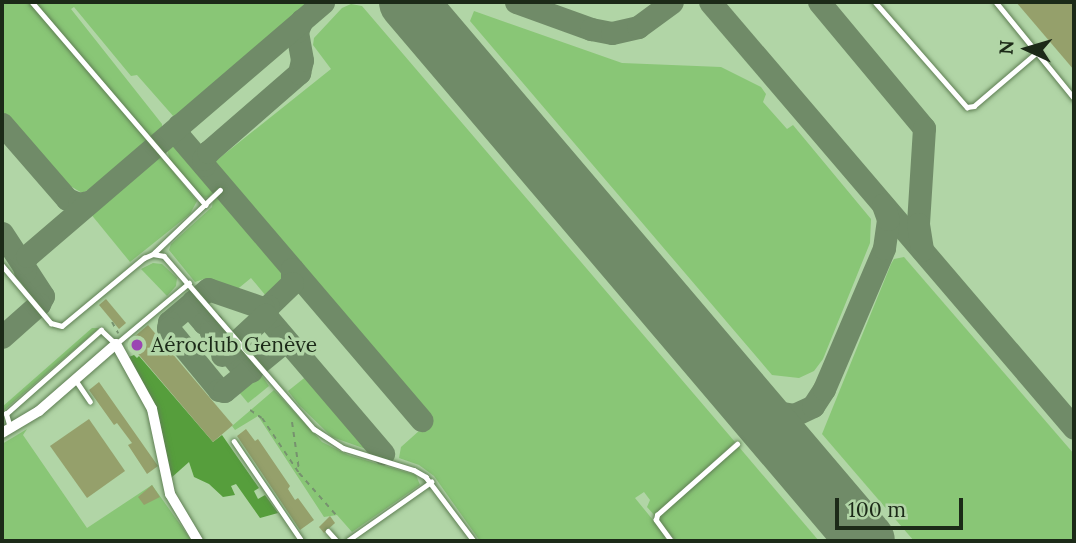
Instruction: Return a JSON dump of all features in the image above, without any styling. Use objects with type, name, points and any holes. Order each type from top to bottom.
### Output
[{"type":"street","points":[[6,431],[39,411],[119,342],[152,409],[170,494],[198,541]]},
{"type":"lane","points":[[32,2],[206,205]]},
{"type":"lane","points":[[874,2],[967,107],[974,106],[1037,54]]},
{"type":"lane","points":[[996,2],[1074,98]]},
{"type":"lane","points":[[2,265],[51,323],[62,326],[144,258],[153,254],[220,190]]},
{"type":"lane","points":[[153,254],[164,256],[321,435],[349,451],[414,470],[431,482],[474,541]]},
{"type":"lane","points":[[6,431],[6,414],[101,330],[119,342],[189,283]]},
{"type":"lane","points":[[75,379],[90,401]]},
{"type":"lane","points":[[234,441],[302,541]]},
{"type":"lane","points":[[671,541],[658,523],[657,515],[737,444]]},
{"type":"lane","points":[[347,541],[431,482]]},
{"type":"lane","points":[[328,531],[337,541]]},
{"type":"lane","points":[[291,541],[298,535]]},
{"type":"path","points":[[112,322],[119,342]]},
{"type":"path","points":[[250,410],[262,418],[299,473],[336,515]]},
{"type":"path","points":[[292,422],[300,482]]},
{"type":"green space","points":[[2,2],[309,2],[174,117],[137,75],[131,76],[74,7],[71,9],[162,124],[162,128],[94,187],[82,193],[72,187],[68,189],[2,111]]},
{"type":"green space","points":[[351,4],[362,6],[735,442],[655,516],[647,507],[650,500],[644,492],[635,498],[666,536],[665,541],[480,541],[434,476],[419,465],[399,458],[401,447],[429,422],[216,172],[213,166],[217,160],[331,69],[313,45],[314,38],[342,8]]},
{"type":"green space","points":[[474,11],[622,63],[721,67],[761,87],[766,94],[763,102],[787,129],[793,125],[871,219],[870,243],[823,359],[814,371],[799,378],[772,375],[470,21]]},
{"type":"green space","points":[[174,144],[218,188],[209,197],[203,198],[170,161],[167,149]]},
{"type":"green space","points":[[155,157],[162,158],[197,201],[190,214],[130,262],[90,213]]},
{"type":"green space","points":[[222,192],[288,269],[288,280],[272,295],[266,296],[251,278],[234,292],[204,279],[195,282],[169,250],[171,244],[212,207],[213,200]]},
{"type":"green space","points":[[904,257],[1074,454],[1074,541],[914,541],[822,434],[891,264],[894,259]]},
{"type":"green space","points":[[153,263],[162,264],[177,278],[176,286],[167,296],[141,269]]},
{"type":"green space","points":[[92,328],[99,328],[2,412],[2,407]]},
{"type":"green space","points":[[134,355],[137,358],[139,356],[213,442],[222,435],[259,488],[254,491],[258,499],[265,495],[278,513],[260,518],[236,484],[231,486],[235,495],[223,497],[209,484],[194,477],[189,462],[171,478],[159,418],[129,357]]},
{"type":"green space","points":[[260,373],[269,386],[248,403],[238,391]]},
{"type":"green space","points":[[308,375],[317,385],[321,383],[380,454],[332,437],[299,405],[288,391]]},
{"type":"green space","points":[[274,390],[322,442],[348,455],[416,475],[420,485],[352,532],[337,515],[324,517],[258,416],[235,430],[232,426]]},
{"type":"green space","points":[[27,429],[23,435],[87,528],[152,485],[192,541],[2,541],[2,444]]},
{"type":"green space","points":[[739,447],[819,541],[676,541],[658,520],[660,513]]},
{"type":"building","points":[[1016,2],[1074,2],[1074,70]]},
{"type":"building","points":[[106,299],[126,323],[119,329],[99,305]]},
{"type":"building","points":[[148,325],[233,425],[213,442],[128,342]]},
{"type":"building","points":[[99,382],[158,466],[147,474],[128,445],[132,443],[117,423],[114,425],[89,390]]},
{"type":"building","points":[[89,419],[125,471],[87,498],[50,446]]},
{"type":"building","points":[[246,429],[255,441],[258,439],[290,486],[288,489],[295,500],[298,498],[314,520],[300,530],[237,436]]},
{"type":"building","points":[[152,485],[160,497],[144,505],[138,497]]},
{"type":"building","points":[[330,516],[335,523],[324,533],[319,527]]},
{"type":"taxiway","points":[[25,271],[23,263],[27,256],[323,2]]},
{"type":"taxiway","points":[[516,2],[591,29],[612,33],[638,27],[672,2]]},
{"type":"taxiway","points":[[710,2],[1074,428]]},
{"type":"taxiway","points":[[819,2],[924,128],[918,224],[922,250]]},
{"type":"taxiway","points":[[204,165],[203,159],[208,152],[299,73],[302,60],[297,31],[302,20]]},
{"type":"taxiway","points":[[2,124],[67,199],[79,204],[88,202]]},
{"type":"taxiway","points":[[179,125],[178,135],[421,420]]},
{"type":"taxiway","points":[[754,408],[794,415],[813,406],[824,389],[884,248],[888,219],[883,205]]},
{"type":"taxiway","points":[[2,233],[43,296],[39,304],[2,337]]},
{"type":"taxiway","points":[[292,269],[292,283],[268,306],[265,315],[383,453]]},
{"type":"taxiway","points":[[268,306],[263,308],[208,289],[169,322],[168,328],[219,390],[224,391],[280,345],[282,336]]},
{"type":"taxiway","points":[[193,301],[192,309],[204,323],[212,324],[211,332],[224,346],[232,347],[231,355],[243,370],[251,371]]},
{"type":"taxiway","points":[[222,355],[265,315]]},
{"type":"runway","points":[[408,2],[866,541]]},
{"type":"place","name":"Aéroclub Genève","points":[[137,345]]}]
